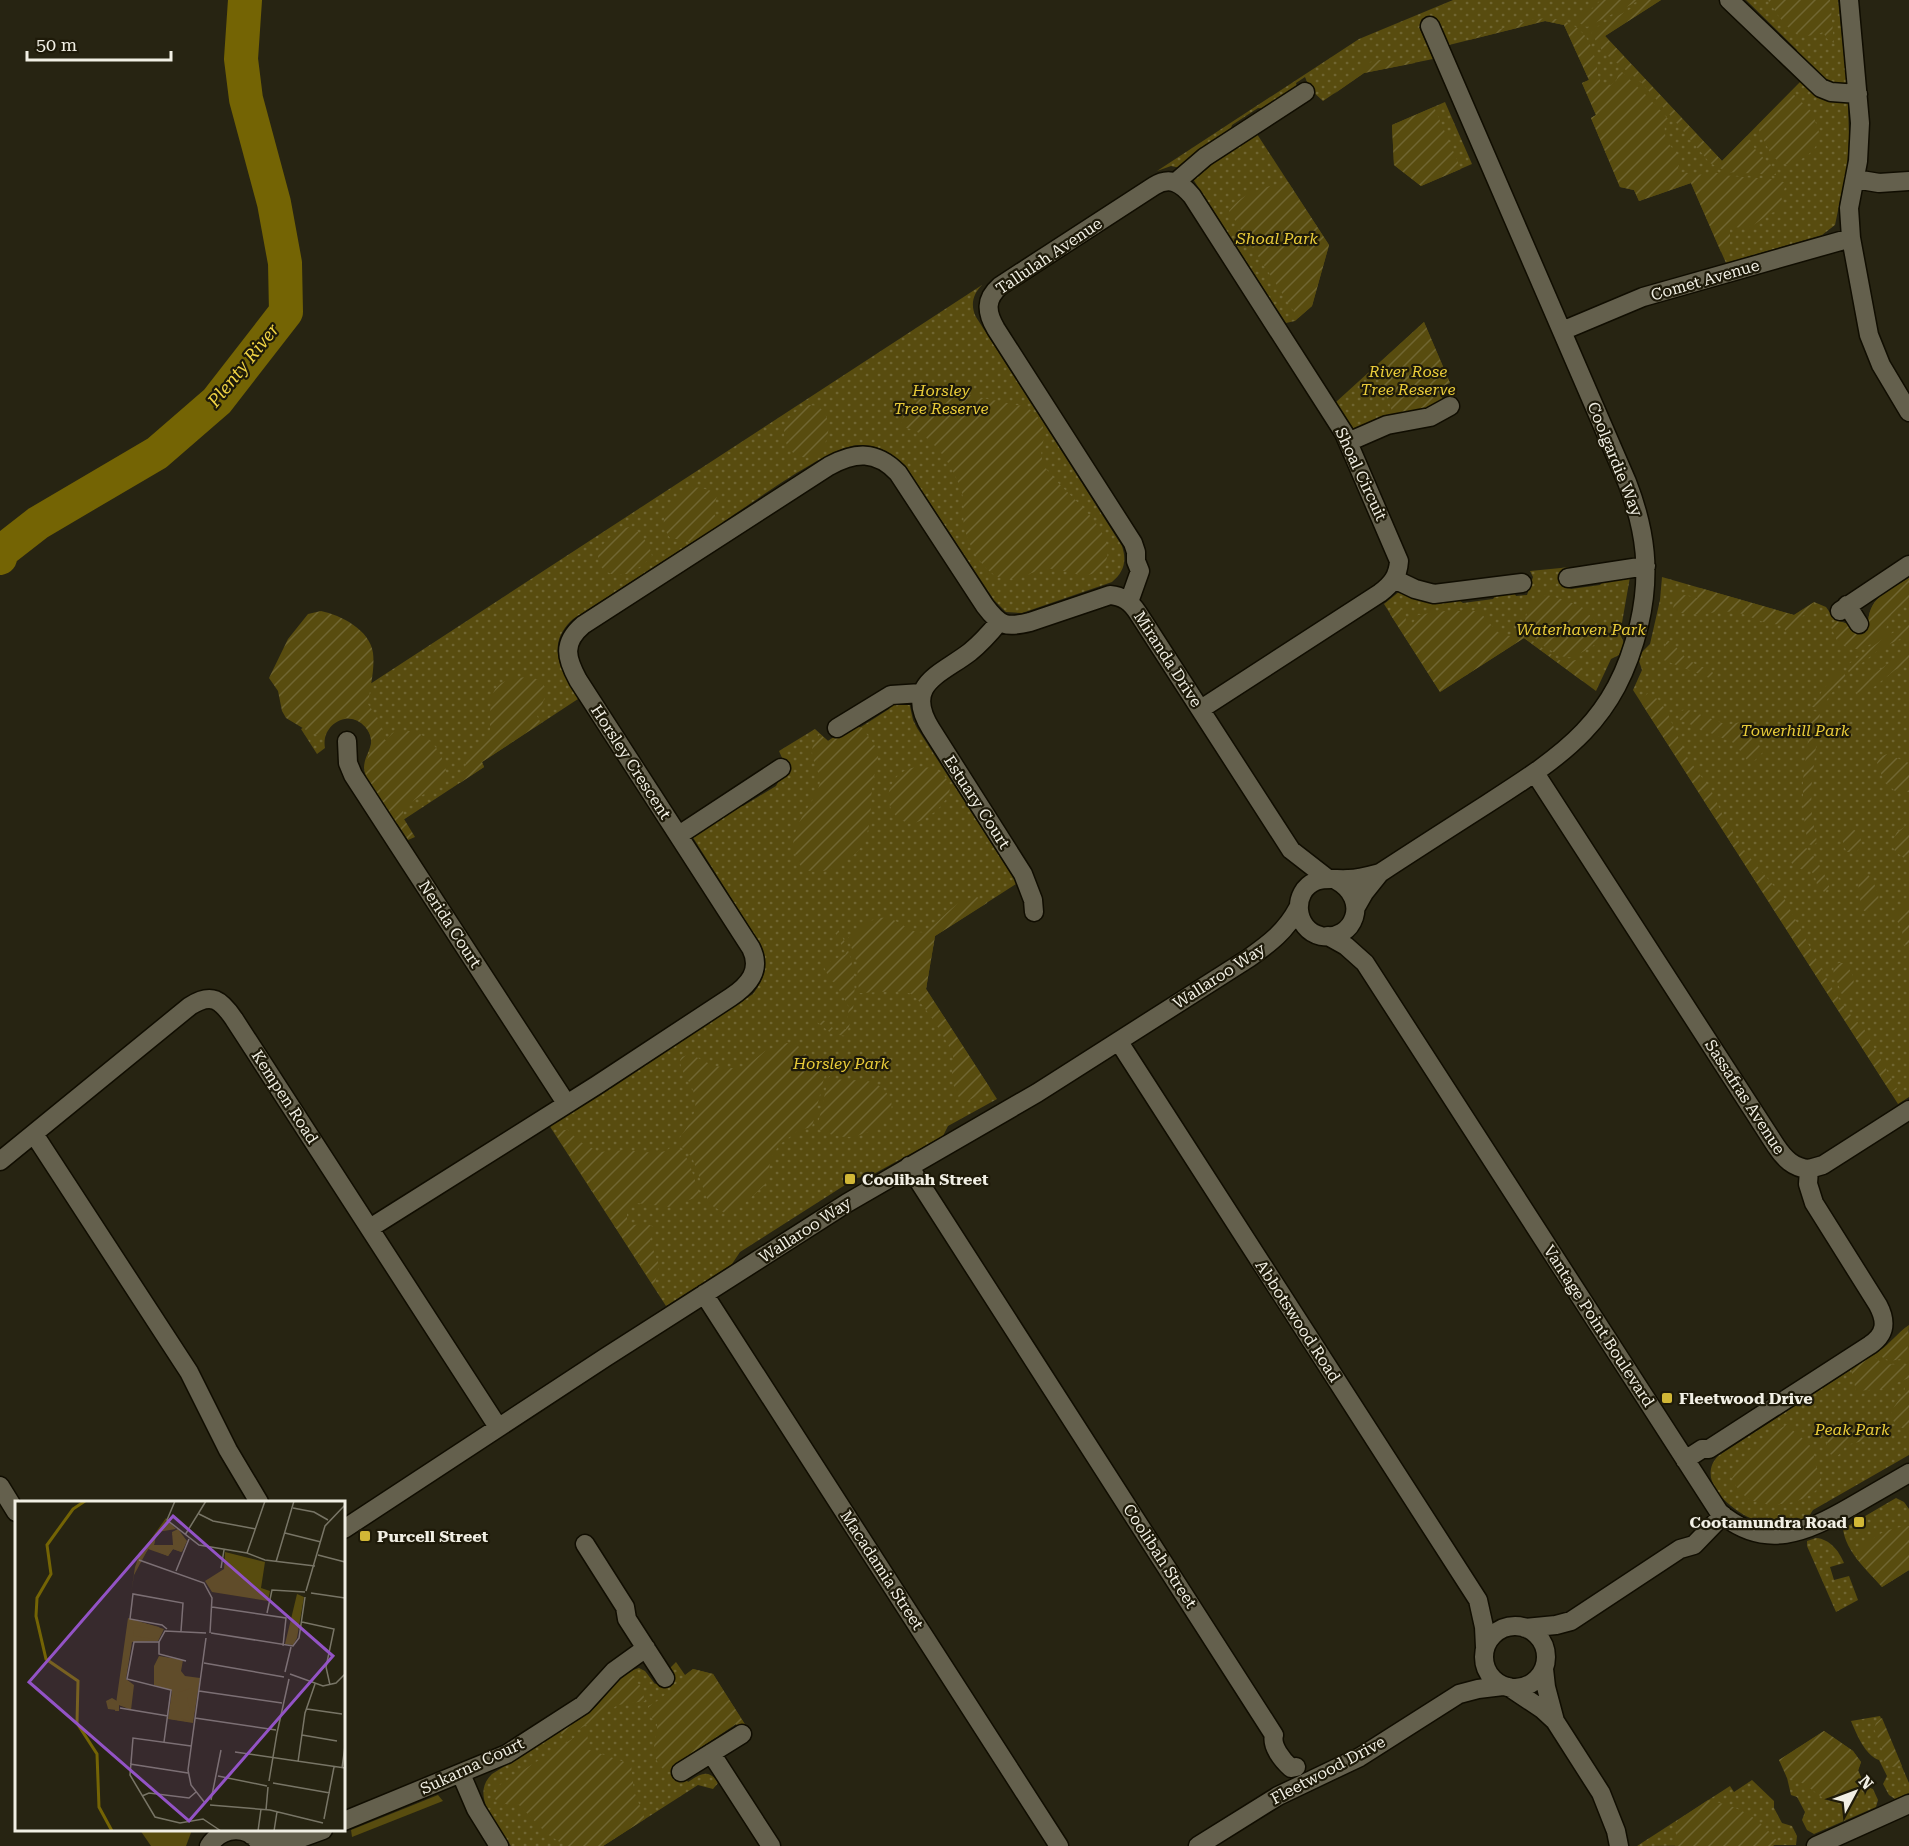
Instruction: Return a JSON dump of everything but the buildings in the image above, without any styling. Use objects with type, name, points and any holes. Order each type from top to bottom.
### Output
[{"type":"street","points":[[1729,0],[1821,88],[1831,92],[1858,94]]},
{"type":"street","points":[[1849,0],[1858,94],[1859,143],[1849,208],[1851,238],[1869,335],[1881,365],[1909,412]]},
{"type":"street","name":"Coolgardie Way","points":[[1356,911],[1364,893],[1380,873],[1535,773],[1579,738],[1612,695],[1626,666],[1637,634],[1643,605],[1646,566],[1643,535],[1633,499],[1430,26]]},
{"type":"street","name":"Tallulah Avenue","points":[[1124,599],[1140,571],[1129,534],[996,328],[987,307],[994,291],[1007,281],[1160,182],[1166,180],[1176,182],[1205,157],[1305,92]]},
{"type":"street","points":[[1855,179],[1879,183],[1909,181]]},
{"type":"street","name":"Shoal Circuit","points":[[1176,182],[1192,196],[1348,442],[1397,553],[1399,568],[1394,579]]},
{"type":"street","name":"Comet Avenue","points":[[1562,331],[1643,297],[1851,238]]},
{"type":"street","points":[[1348,442],[1387,425],[1430,417],[1450,406]]},
{"type":"street","name":"Horsley Crescent","points":[[370,1227],[731,997],[746,986],[753,974],[755,961],[751,948],[571,668],[568,659],[568,645],[573,634],[583,625],[829,466],[842,459],[859,455],[885,462],[898,473],[999,622]]},
{"type":"street","points":[[1858,624],[1844,608],[1909,565]]},
{"type":"street","points":[[1568,578],[1646,566]]},
{"type":"street","points":[[1201,710],[1371,600],[1388,587],[1394,579],[1415,589],[1434,594],[1522,584]]},
{"type":"street","points":[[837,728],[891,695],[922,693],[930,680],[977,646],[999,622],[1010,626],[1016,625],[1110,595],[1124,599]]},
{"type":"street","name":"Miranda Drive","points":[[1124,599],[1138,613],[1291,850],[1332,879]]},
{"type":"street","name":"Estuary Court","points":[[922,693],[920,701],[925,720],[1023,874],[1029,887],[1034,912]]},
{"type":"street","name":"Nerida Court","points":[[347,741],[346,752],[353,775],[566,1103]]},
{"type":"street","points":[[679,835],[781,768]]},
{"type":"street","name":"Sassafras Avenue","points":[[1535,773],[1776,1146],[1790,1162],[1802,1169],[1809,1169]]},
{"type":"street","name":"Miranda Drive","points":[[1291,850],[1299,903]]},
{"type":"street","name":"Coolgardie Way","points":[[1332,879],[1360,878],[1380,873]]},
{"type":"street","points":[[1332,879],[1351,890],[1356,911],[1345,930],[1322,935],[1309,930],[1303,923],[1299,903],[1304,890],[1310,884],[1332,879]]},
{"type":"street","name":"Wallaroo Way","points":[[345,1528],[498,1427],[847,1203],[1029,1098],[1273,942],[1284,931],[1299,903]]},
{"type":"street","name":"Vantage Point Boulevard","points":[[1356,911],[1360,946],[1365,963]]},
{"type":"street","name":"Wallaroo Way","points":[[1273,942],[1301,935],[1322,935]]},
{"type":"street","name":"Vantage Point Boulevard","points":[[1322,935],[1346,946],[1365,963],[1719,1510],[1752,1530],[1779,1535],[1790,1534],[1825,1522],[1909,1473]]},
{"type":"street","name":"Kempen Road","points":[[0,1161],[190,1006],[201,1000],[218,1001],[227,1008],[498,1427]]},
{"type":"street","name":"Abbotswood Road","points":[[1119,1042],[1478,1600],[1484,1627],[1485,1652]]},
{"type":"street","points":[[1687,1463],[1706,1455],[1709,1449],[1870,1345],[1884,1329],[1883,1314],[1878,1305],[1814,1203],[1808,1184],[1809,1169],[1823,1165],[1909,1110]]},
{"type":"street","points":[[34,1134],[189,1372],[228,1450],[258,1501]]},
{"type":"street","name":"Coolibah Street","points":[[909,1166],[1275,1735],[1282,1737],[1296,1758],[1300,1775]]},
{"type":"street","name":"Macadamia Street","points":[[704,1294],[1059,1846]]},
{"type":"street","points":[[0,1486],[15,1510]]},
{"type":"street","points":[[1506,1687],[1522,1688],[1537,1679],[1554,1645],[1572,1621],[1680,1549],[1694,1545],[1719,1510]]},
{"type":"street","points":[[585,1544],[625,1608],[627,1619],[665,1678]]},
{"type":"street","name":"Abbotswood Road","points":[[1478,1600],[1504,1618],[1523,1627]]},
{"type":"street","points":[[1572,1621],[1556,1625],[1506,1627],[1497,1632],[1485,1652],[1485,1666],[1489,1674],[1536,1705],[1555,1721],[1601,1793],[1616,1831],[1619,1846]]},
{"type":"street","points":[[1523,1627],[1534,1633],[1545,1648],[1546,1687],[1555,1721]]},
{"type":"street","name":"Sukarna Court","points":[[345,1821],[507,1754],[573,1712],[593,1695],[614,1671],[646,1648]]},
{"type":"street","name":"Fleetwood Drive","points":[[1459,1694],[1473,1675],[1485,1652]]},
{"type":"street","name":"Fleetwood Drive","points":[[1198,1846],[1278,1796],[1300,1775],[1360,1757],[1459,1694],[1482,1688],[1506,1687]]},
{"type":"street","points":[[681,1772],[742,1734]]},
{"type":"street","points":[[711,1754],[771,1846]]},
{"type":"street","points":[[461,1774],[476,1809],[499,1846]]},
{"type":"street","points":[[1816,1846],[1909,1804]]},
{"type":"street","points":[[209,1846],[213,1831]]},
{"type":"street","points":[[209,1846],[221,1833],[232,1831]]},
{"type":"street","points":[[251,1836],[295,1842],[321,1831]]},
{"type":"green space","points":[[1453,0],[1661,0],[1605,36],[1722,161],[1802,80],[1844,100],[1848,103],[1847,167],[1835,225],[1822,235],[1726,263],[1691,183],[1639,201],[1634,190],[1620,187],[1591,118],[1596,115],[1582,83],[1589,80],[1564,25],[1545,21],[1449,45],[1437,19],[1419,27],[1433,59],[1364,73],[1323,101],[1310,89],[1305,77],[1296,83],[1298,90],[1267,109],[1258,108],[1232,125],[1229,135],[1180,168],[1171,166],[1157,171],[1359,39]]},
{"type":"green space","points":[[1601,0],[1640,0],[1587,27],[1573,20],[1593,8]]},
{"type":"green space","points":[[1647,0],[1661,0],[1605,36],[1722,161],[1747,136],[1757,152],[1773,167],[1776,175],[1727,172],[1710,163],[1641,82],[1603,52],[1591,33],[1595,28]]},
{"type":"green space","points":[[1746,0],[1838,0],[1847,84],[1831,86],[1795,58],[1797,50]]},
{"type":"green space","points":[[1768,0],[1830,0],[1834,43],[1827,39],[1823,32],[1805,36],[1790,29]]},
{"type":"green space","points":[[1551,18],[1568,23],[1585,36],[1596,61],[1601,82],[1611,85],[1616,81],[1620,70],[1670,121],[1665,126],[1665,134],[1678,157],[1680,172],[1704,175],[1711,171],[1730,176],[1778,180],[1787,183],[1781,197],[1784,204],[1780,211],[1767,215],[1746,228],[1730,225],[1730,249],[1721,252],[1691,183],[1639,201],[1634,190],[1620,187],[1591,118],[1596,115],[1582,83],[1589,80],[1564,25],[1545,21],[1469,40],[1469,38],[1535,19]]},
{"type":"green space","points":[[1379,60],[1403,62],[1414,60],[1415,63],[1364,73],[1334,94],[1364,64]]},
{"type":"green space","points":[[1791,92],[1812,112],[1820,135],[1816,146],[1809,154],[1793,163],[1785,164],[1773,156],[1757,126]]},
{"type":"green space","points":[[1445,102],[1472,164],[1421,186],[1394,165],[1392,125]]},
{"type":"green space","points":[[1434,107],[1461,169],[1421,186],[1394,165],[1392,125]]},
{"type":"green space","name":"Shoal Park","points":[[1255,131],[1329,245],[1312,306],[1295,321],[1286,323],[1193,179],[1199,169]]},
{"type":"green space","points":[[1288,182],[1329,245],[1312,306],[1298,318],[1229,211],[1248,194]]},
{"type":"green space","name":"Horsley Tree Reserve","points":[[982,285],[973,300],[976,317],[1122,546],[1123,566],[1112,582],[1022,613],[1006,612],[994,600],[905,465],[878,448],[859,445],[829,454],[791,477],[723,522],[716,533],[709,538],[694,541],[573,619],[559,639],[558,649],[566,679],[578,699],[482,762],[484,767],[397,824],[365,774],[364,768],[371,737],[363,724],[348,719],[334,724],[328,730],[325,738],[325,748],[317,754],[301,729]]},
{"type":"green space","name":"River Rose Tree Reserve","points":[[1424,322],[1450,383],[1441,387],[1442,401],[1354,430],[1336,402]]},
{"type":"green space","name":"River Rose Tree Reserve","points":[[1424,322],[1450,383],[1441,387],[1442,401],[1437,407],[1394,416],[1375,367]]},
{"type":"green space","points":[[929,387],[1022,406],[1035,414],[1044,432],[1041,453],[1044,465],[1090,515],[1105,539],[1108,551],[1105,563],[1100,570],[1086,575],[1046,569],[1007,579],[991,573],[978,559],[969,541],[963,521],[962,493],[947,461],[921,434],[900,427],[904,414]]},
{"type":"green space","points":[[807,405],[817,407],[824,413],[828,422],[828,432],[820,451],[812,456],[802,457],[796,455],[788,447],[784,430],[788,419]]},
{"type":"green space","points":[[693,487],[709,490],[717,496],[712,510],[720,525],[716,533],[690,543],[686,539],[671,539],[664,523],[667,508],[678,496]]},
{"type":"green space","points":[[629,527],[644,538],[652,556],[628,574],[611,574],[603,568],[598,554],[606,541]]},
{"type":"green space","name":"Waterhaven Park","points":[[1571,567],[1565,585],[1571,589],[1600,585],[1606,578],[1630,577],[1620,634],[1624,643],[1619,655],[1611,659],[1596,691],[1524,638],[1440,692],[1384,604],[1400,591],[1456,598],[1463,603],[1493,599],[1498,593],[1513,590],[1516,596],[1527,595],[1533,577],[1530,571]]},
{"type":"green space","name":"Towerhill Park","points":[[1662,577],[1794,615],[1814,602],[1826,607],[1835,620],[1848,624],[1857,634],[1868,626],[1871,608],[1880,596],[1909,578],[1909,1097],[1898,1104],[1633,690],[1642,670],[1639,661],[1642,652],[1650,644],[1660,600]]},
{"type":"green space","points":[[1909,578],[1909,602],[1891,615],[1885,632],[1879,639],[1861,650],[1837,641],[1831,627],[1836,620],[1848,624],[1857,634],[1868,626],[1871,608],[1880,596]]},
{"type":"green space","points":[[1700,588],[1794,615],[1813,603],[1814,609],[1801,617],[1795,632],[1789,635],[1780,624],[1768,623],[1740,613],[1726,611],[1690,614],[1673,610],[1675,593],[1697,598]]},
{"type":"green space","points":[[1546,595],[1583,608],[1608,632],[1606,641],[1601,641],[1571,657],[1565,657],[1552,651],[1522,628],[1531,603]]},
{"type":"green space","points":[[1400,608],[1405,612],[1406,622],[1410,626],[1418,615],[1445,611],[1479,611],[1500,635],[1511,636],[1519,631],[1559,660],[1566,662],[1576,660],[1581,666],[1582,678],[1581,680],[1524,638],[1440,692],[1390,614]]},
{"type":"green space","points":[[321,611],[337,616],[353,625],[361,631],[371,645],[373,665],[368,704],[379,720],[385,740],[392,733],[403,731],[422,735],[436,748],[445,767],[447,777],[412,801],[403,810],[404,819],[415,837],[408,840],[366,776],[365,767],[371,739],[366,728],[357,721],[346,718],[332,723],[324,736],[311,733],[286,718],[282,711],[278,691],[269,678],[288,639],[308,614]]},
{"type":"green space","points":[[1909,624],[1909,635],[1881,648],[1849,673],[1846,666],[1887,636]]},
{"type":"green space","points":[[1667,640],[1688,660],[1713,673],[1717,681],[1661,659]]},
{"type":"green space","points":[[1909,652],[1909,663],[1895,670],[1859,699],[1856,690],[1862,684],[1888,664]]},
{"type":"green space","points":[[1842,668],[1846,677],[1829,696],[1823,708],[1812,707],[1824,688]]},
{"type":"green space","points":[[528,677],[536,679],[545,687],[544,698],[537,716],[541,723],[482,762],[484,767],[460,783],[467,759],[490,730],[490,708],[494,692],[504,682]]},
{"type":"green space","points":[[1647,693],[1659,700],[1667,712],[1687,757],[1711,790],[1724,818],[1746,853],[1784,898],[1830,985],[1847,1011],[1864,1029],[1897,1089],[1891,1093],[1642,704]]},
{"type":"green space","name":"Horsley Park","points":[[894,701],[909,702],[917,728],[1015,880],[1016,884],[935,936],[926,989],[997,1099],[948,1126],[943,1136],[870,1176],[856,1178],[740,1252],[732,1264],[666,1306],[549,1125],[753,994],[760,982],[765,965],[761,945],[692,836],[734,806],[743,806],[776,786],[786,767],[779,751],[815,729],[828,741],[846,729],[861,727],[889,709]]},
{"type":"green space","points":[[1686,709],[1727,725],[1745,721],[1753,740],[1764,751],[1755,760],[1747,760],[1734,743],[1680,720],[1677,713]]},
{"type":"green space","points":[[1812,711],[1820,712],[1811,790],[1812,817],[1817,842],[1813,846],[1807,839],[1803,810],[1803,779]]},
{"type":"green space","points":[[861,727],[874,745],[878,756],[865,841],[856,853],[839,865],[820,872],[803,868],[797,860],[793,844],[798,825],[820,782],[812,750],[814,742],[820,734],[828,741],[846,729]]},
{"type":"green space","points":[[1887,754],[1909,763],[1909,792],[1895,791],[1884,781],[1877,763],[1880,757]]},
{"type":"green space","points":[[916,767],[928,767],[938,771],[946,777],[950,788],[945,800],[936,811],[911,824],[900,819],[893,812],[889,803],[889,794],[891,785],[897,777]]},
{"type":"green space","points":[[1909,824],[1909,862],[1895,851],[1891,844],[1897,832]]},
{"type":"green space","points":[[1847,826],[1854,829],[1860,837],[1861,848],[1855,852],[1847,852],[1844,846],[1842,839]]},
{"type":"green space","points":[[1806,848],[1816,860],[1826,879],[1829,887],[1825,892],[1818,889],[1815,876],[1811,871],[1795,868],[1791,862],[1795,852]]},
{"type":"green space","points":[[1864,872],[1878,893],[1878,908],[1871,912],[1864,911],[1859,896],[1859,880]]},
{"type":"green space","points":[[977,897],[987,903],[935,936],[926,989],[990,1088],[961,1105],[952,1079],[953,1056],[935,1023],[911,994],[893,991],[859,993],[857,963],[848,938],[871,921],[883,918],[889,918],[912,930],[924,932],[962,901]]},
{"type":"green space","points":[[1909,904],[1909,952],[1904,945],[1902,931],[1894,914],[1899,908]]},
{"type":"green space","points":[[837,928],[844,940],[853,967],[853,1008],[846,1036],[832,1034],[816,1021],[819,1019],[825,1021],[835,1030],[846,1029],[849,1007],[835,983],[830,980],[823,965],[846,954],[834,930]]},
{"type":"green space","points":[[1843,963],[1849,969],[1854,980],[1852,992],[1845,997],[1840,992],[1834,973],[1834,966]]},
{"type":"green space","points":[[787,1043],[798,1046],[825,1074],[812,1127],[799,1130],[779,1145],[771,1159],[765,1185],[730,1216],[709,1204],[692,1157],[677,1142],[691,1120],[695,1106],[693,1091],[680,1060],[690,1054],[714,1066],[739,1069],[744,1068],[765,1051]]},
{"type":"green space","points":[[829,1076],[876,1084],[890,1098],[892,1106],[890,1115],[876,1128],[857,1136],[839,1136],[817,1128]]},
{"type":"green space","points":[[562,1130],[568,1130],[577,1140],[599,1152],[626,1150],[655,1153],[666,1151],[674,1145],[683,1152],[689,1162],[700,1196],[670,1207],[636,1203],[627,1211],[627,1219],[633,1225],[648,1224],[655,1228],[650,1241],[659,1265],[654,1287],[556,1135]]},
{"type":"green space","points":[[1909,1325],[1907,1358],[1890,1361],[1880,1356],[1879,1351]]},
{"type":"green space","name":"Peak Park","points":[[1909,1332],[1909,1455],[1813,1510],[1808,1518],[1797,1522],[1778,1524],[1757,1521],[1728,1504],[1720,1495],[1711,1476],[1712,1466],[1718,1456]]},
{"type":"green space","points":[[1872,1355],[1883,1364],[1909,1365],[1909,1378],[1881,1389],[1856,1391],[1851,1369]]},
{"type":"green space","points":[[1909,1383],[1909,1429],[1897,1425],[1891,1414],[1904,1392],[1905,1385]]},
{"type":"green space","points":[[1787,1424],[1813,1450],[1821,1481],[1811,1495],[1792,1502],[1771,1504],[1750,1499],[1741,1492],[1732,1478],[1748,1451]]},
{"type":"green space","points":[[1858,1429],[1866,1432],[1867,1440],[1846,1445],[1836,1457],[1828,1453],[1826,1445],[1830,1435],[1841,1430]]},
{"type":"green space","points":[[1896,1498],[1904,1502],[1909,1509],[1909,1570],[1882,1587],[1853,1553],[1843,1529]]},
{"type":"green space","points":[[1909,1526],[1909,1570],[1882,1587],[1856,1558],[1866,1544],[1878,1535],[1885,1531]]},
{"type":"green space","points":[[1816,1538],[1830,1543],[1839,1554],[1844,1563],[1830,1567],[1834,1580],[1849,1576],[1858,1600],[1836,1612],[1807,1546],[1807,1541]]},
{"type":"green space","points":[[676,1662],[685,1675],[693,1669],[713,1674],[746,1726],[739,1728],[736,1724],[676,1764],[688,1782],[700,1775],[711,1775],[718,1783],[713,1789],[698,1785],[603,1846],[511,1846],[493,1820],[484,1801],[483,1792],[492,1774],[587,1715],[618,1681],[633,1670],[639,1668],[645,1671],[655,1684],[673,1673],[670,1668]]},
{"type":"green space","points":[[693,1669],[713,1674],[746,1726],[739,1728],[736,1724],[676,1763],[680,1771],[670,1772],[656,1759],[654,1749],[657,1724],[648,1712],[648,1706],[660,1699]]},
{"type":"green space","points":[[629,1672],[641,1687],[645,1701],[618,1705],[565,1738],[560,1732],[593,1710]]},
{"type":"green space","points":[[1880,1716],[1909,1783],[1909,1793],[1895,1799],[1889,1795],[1883,1784],[1887,1776],[1879,1760],[1866,1749],[1851,1721]]},
{"type":"green space","points":[[1882,1718],[1902,1766],[1891,1767],[1884,1761],[1882,1747],[1874,1729],[1876,1723]]},
{"type":"green space","points":[[586,1730],[587,1749],[631,1765],[634,1791],[645,1819],[603,1846],[566,1846],[547,1834],[518,1804],[499,1805],[494,1797],[498,1786]]},
{"type":"green space","points":[[1824,1731],[1853,1751],[1861,1762],[1858,1771],[1865,1786],[1873,1789],[1878,1800],[1876,1807],[1814,1834],[1807,1830],[1802,1820],[1805,1812],[1797,1797],[1791,1795],[1785,1769],[1779,1760]]},
{"type":"green space","points":[[1824,1731],[1853,1751],[1861,1762],[1858,1770],[1863,1782],[1852,1796],[1843,1802],[1834,1803],[1825,1800],[1798,1781],[1787,1778],[1779,1760]]},
{"type":"green space","points":[[1752,1780],[1774,1801],[1774,1808],[1782,1823],[1792,1826],[1797,1836],[1796,1845],[1637,1846],[1730,1786],[1734,1792]]},
{"type":"green space","points":[[438,1795],[443,1801],[352,1837],[351,1830]]},
{"type":"green space","points":[[1708,1800],[1748,1814],[1763,1825],[1778,1842],[1773,1846],[1675,1846],[1677,1821]]},
{"type":"green space","points":[[141,1831],[192,1831],[186,1846],[151,1846]]},
{"type":"waterway","name":"Plenty River","points":[[0,558],[2,551],[38,523],[157,453],[217,401],[286,312],[285,263],[274,203],[246,99],[241,59],[245,0]]},
{"type":"place","name":"Coolibah Street","points":[[850,1179]]},
{"type":"place","name":"Fleetwood Drive","points":[[1667,1398]]},
{"type":"place","name":"Cootamundra Road","points":[[1859,1522]]},
{"type":"place","name":"Purcell Street","points":[[365,1536]]}]
